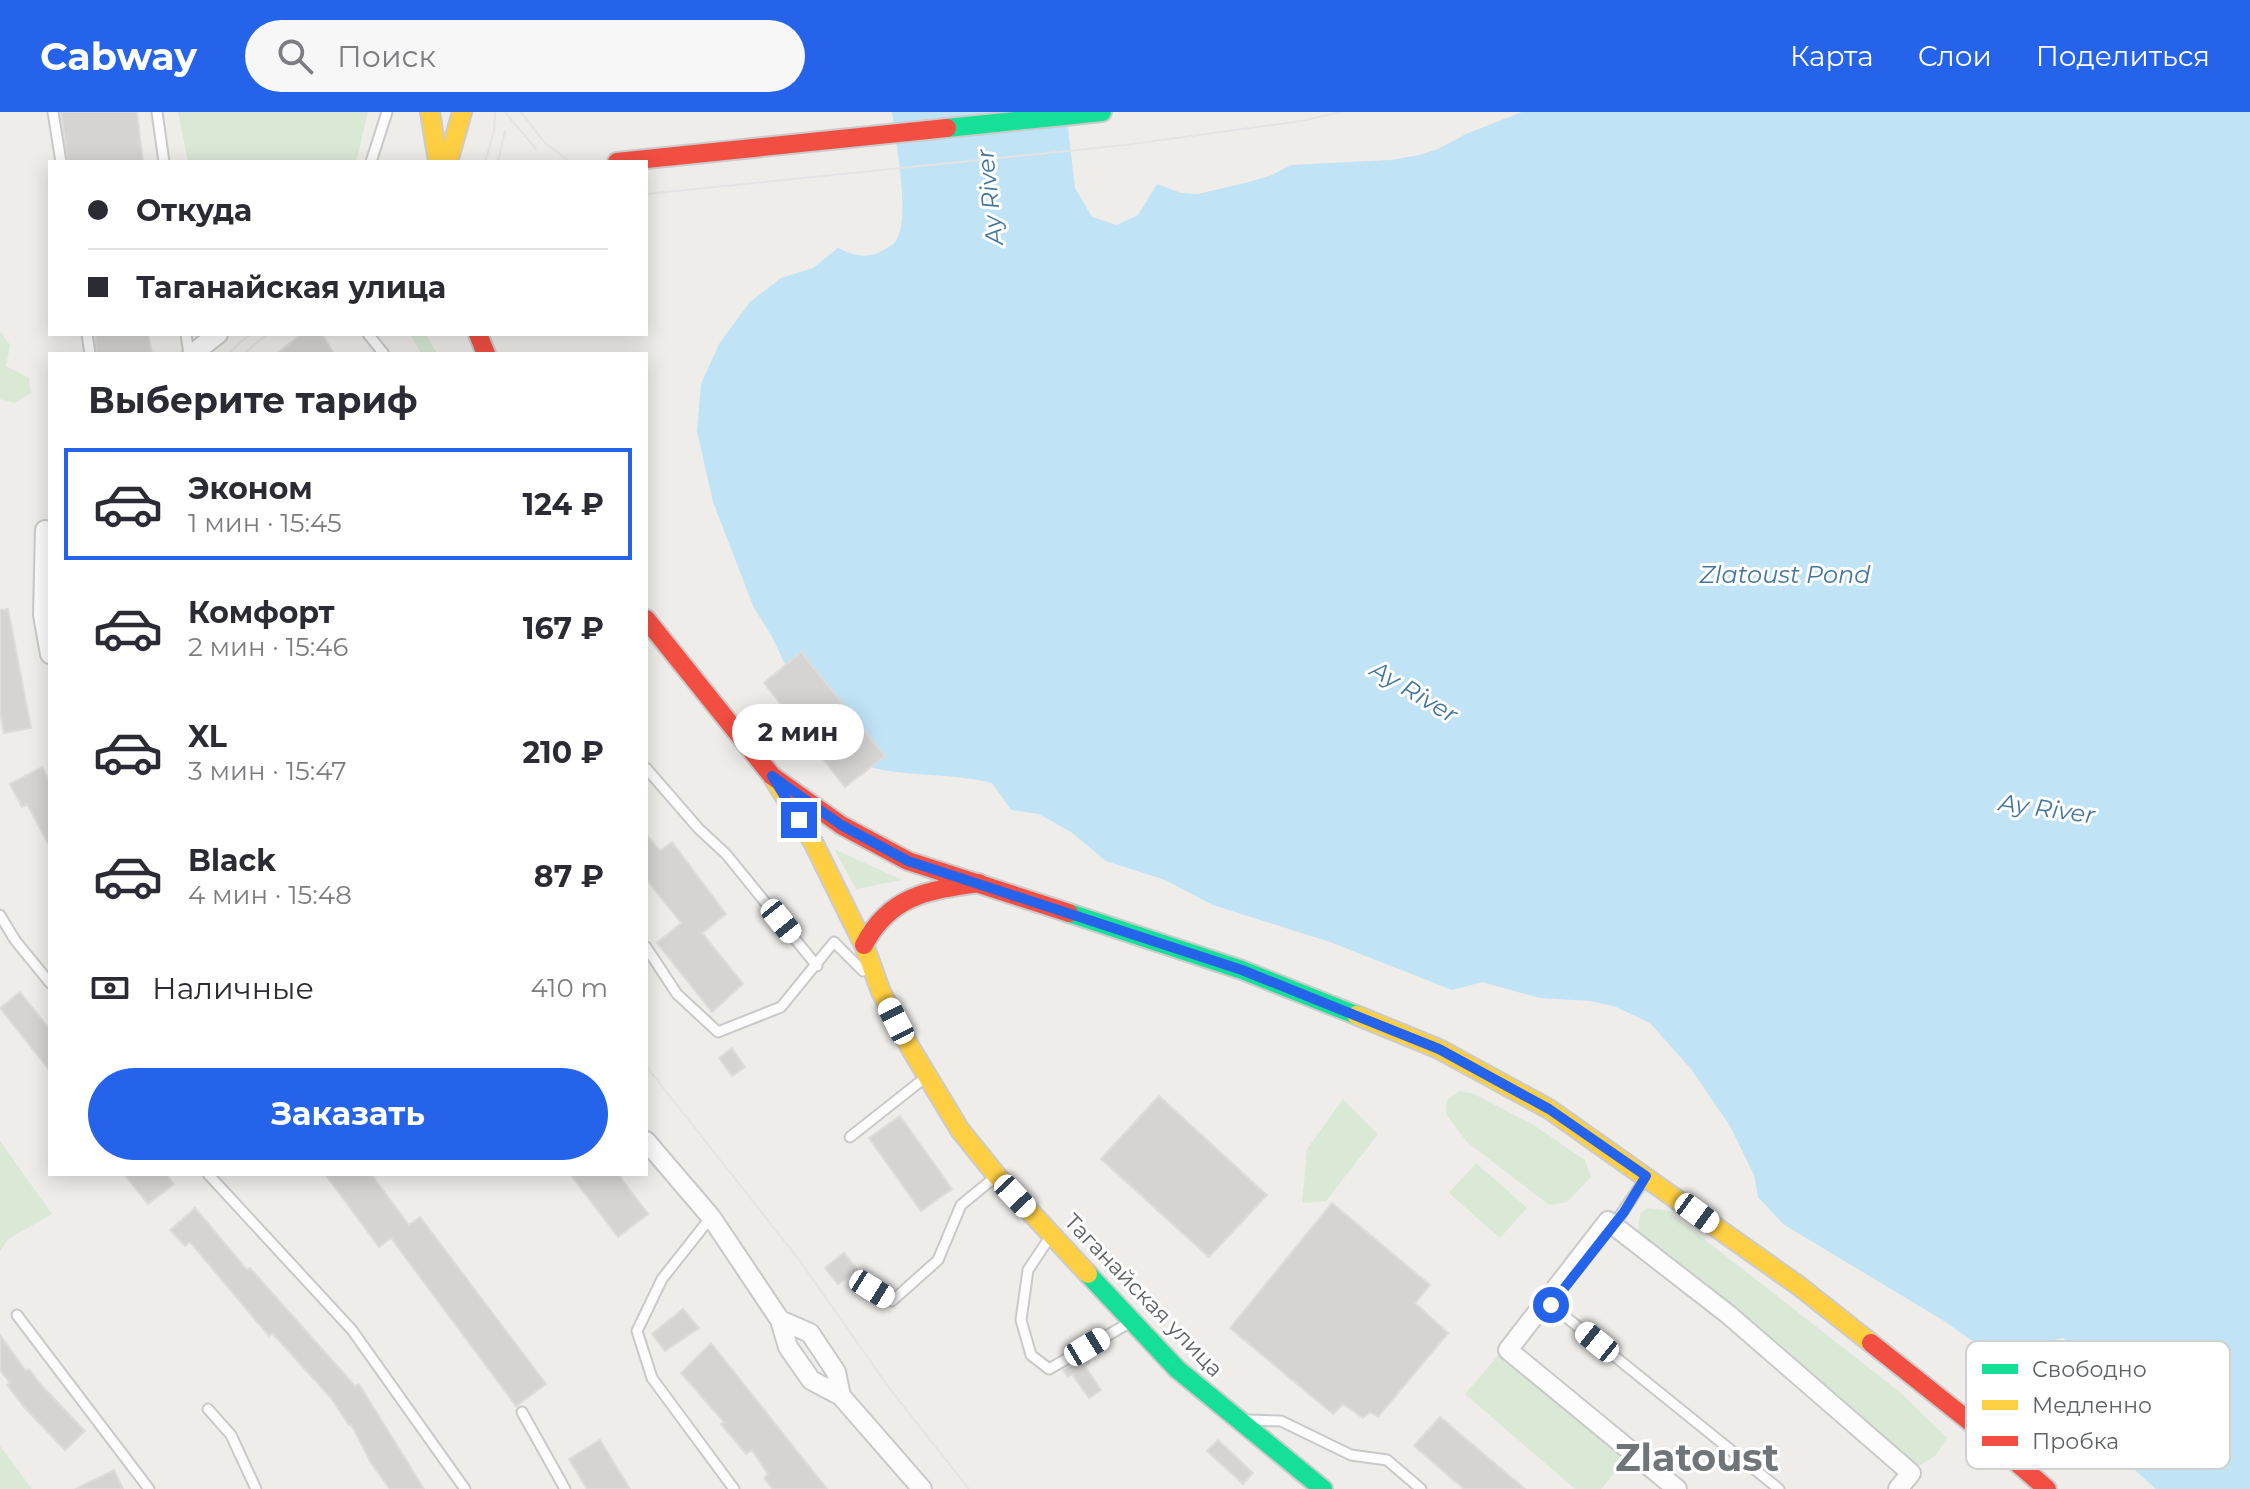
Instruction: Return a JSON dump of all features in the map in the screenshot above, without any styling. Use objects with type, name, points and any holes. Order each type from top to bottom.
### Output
[{"type":"main road","points":[[430,112],[438,160]]},
{"type":"main road","points":[[449,160],[462,112]]},
{"type":"main road","points":[[637,160],[1102,112]]},
{"type":"main road","points":[[648,621],[772,776],[841,825],[908,861],[1242,970],[1439,1049],[1549,1109],[1646,1176],[1799,1286],[1966,1419]]},
{"type":"main road","name":"Таганайская улица","points":[[772,776],[813,842],[864,945],[881,992],[960,1130],[997,1176],[1177,1369],[1315,1487]]},
{"type":"main road","points":[[864,945],[876,923],[907,900],[945,888],[979,883]]},
{"type":"main road","points":[[2024,1469],[2047,1489]]},
{"type":"street","points":[[193,352],[215,336]]},
{"type":"street","points":[[45,530],[43,615],[48,643]]},
{"type":"street","points":[[648,1143],[711,1217],[780,1320],[788,1347],[811,1380],[841,1396],[922,1489]]},
{"type":"street","points":[[1677,1489],[1508,1350],[1608,1221],[1729,1315],[1911,1473],[1898,1489]]},
{"type":"street","points":[[780,1320],[810,1333],[836,1372],[841,1396]]},
{"type":"lane","points":[[53,112],[61,160]]},
{"type":"lane","points":[[157,112],[164,160]]},
{"type":"lane","points":[[372,160],[387,112]]},
{"type":"lane","points":[[370,336],[382,352]]},
{"type":"lane","points":[[648,770],[699,829],[726,854],[817,966]]},
{"type":"lane","points":[[0,915],[15,940],[48,981]]},
{"type":"lane","points":[[648,950],[677,994],[718,1032],[781,1007],[834,942],[881,992]]},
{"type":"lane","points":[[850,1137],[928,1076]]},
{"type":"lane","points":[[210,1176],[352,1330],[465,1489]]},
{"type":"lane","points":[[872,1289],[892,1301],[938,1260],[961,1205],[997,1176]]},
{"type":"lane","points":[[1646,1176],[1614,1225],[1551,1305],[1779,1489]]},
{"type":"lane","points":[[711,1217],[662,1279],[637,1331],[652,1378],[734,1489]]},
{"type":"lane","points":[[1051,1234],[1028,1270],[1021,1320],[1031,1355],[1049,1369],[1131,1322]]},
{"type":"lane","points":[[17,1315],[149,1489]]},
{"type":"lane","points":[[208,1409],[231,1435],[256,1489]]},
{"type":"lane","points":[[522,1412],[565,1489]]},
{"type":"lane","points":[[1236,1419],[1281,1421],[1351,1455],[1387,1460],[1421,1489]]},
{"type":"green space","points":[[178,112],[368,112],[356,160],[188,160]]},
{"type":"green space","points":[[0,331],[10,345],[6,366],[29,378],[31,393],[14,403],[0,399]]},
{"type":"green space","points":[[411,336],[427,336],[436,352],[420,352]]},
{"type":"green space","points":[[834,849],[902,880],[856,889]]},
{"type":"green space","points":[[1459,1091],[1472,1093],[1532,1124],[1585,1160],[1591,1177],[1567,1202],[1549,1205],[1467,1142],[1446,1114],[1447,1100]]},
{"type":"green space","points":[[1343,1099],[1378,1134],[1326,1201],[1302,1203],[1307,1149]]},
{"type":"green space","points":[[0,1141],[52,1214],[8,1239],[0,1251]]},
{"type":"green space","points":[[1476,1163],[1527,1208],[1500,1238],[1449,1193]]},
{"type":"green space","points":[[1647,1208],[1667,1210],[1901,1393],[1947,1438],[1935,1456],[1920,1465],[1910,1463],[1721,1297],[1638,1231],[1640,1214]]},
{"type":"green space","points":[[1501,1352],[1627,1458],[1601,1489],[1575,1489],[1465,1394]]},
{"type":"green space","points":[[0,1446],[32,1489],[0,1489]]},
{"type":"water","name":"Zlatoust Pond","points":[[892,112],[1066,112],[1075,188],[1092,217],[1117,225],[1138,215],[1157,184],[1181,193],[1198,194],[1272,175],[1291,165],[1391,160],[1419,155],[1522,112],[2250,112],[2250,1489],[2156,1489],[2134,1469],[2230,1469],[2230,1341],[2067,1341],[2063,1338],[2050,1341],[1973,1341],[1783,1224],[1758,1197],[1754,1175],[1730,1126],[1691,1069],[1650,1023],[1616,1007],[1591,1001],[1540,998],[1482,982],[1452,990],[1330,942],[1213,905],[1165,880],[1106,861],[1071,832],[1039,814],[1011,810],[992,783],[870,767],[885,755],[802,653],[786,666],[754,608],[713,502],[697,431],[701,384],[719,344],[750,302],[781,278],[813,268],[838,248],[864,256],[880,252],[895,242],[902,217],[899,159]]},
{"type":"building","points":[[61,112],[137,112],[143,160],[68,160]]},
{"type":"building","points":[[95,336],[148,336],[152,352],[97,352]]},
{"type":"building","points":[[299,336],[323,336],[333,352],[279,352]]},
{"type":"building","points":[[8,609],[31,728],[4,733],[0,713],[0,610]]},
{"type":"building","points":[[801,652],[885,756],[845,787],[764,683]]},
{"type":"building","points":[[42,767],[48,778],[48,843],[27,804],[22,807],[10,784]]},
{"type":"building","points":[[648,836],[660,851],[672,842],[726,914],[702,933],[743,984],[712,1012],[657,943],[681,923],[648,882]]},
{"type":"building","points":[[20,992],[48,1027],[48,1068],[0,1008]]},
{"type":"building","points":[[732,1048],[745,1067],[732,1076],[719,1058]]},
{"type":"building","points":[[1159,1096],[1267,1195],[1209,1257],[1101,1159]]},
{"type":"building","points":[[900,1116],[952,1189],[921,1211],[869,1138]]},
{"type":"building","points":[[126,1176],[168,1176],[174,1184],[148,1204]]},
{"type":"building","points":[[326,1176],[372,1176],[409,1225],[420,1217],[546,1384],[516,1406],[391,1238],[379,1247]]},
{"type":"building","points":[[572,1176],[620,1176],[648,1214],[618,1237]]},
{"type":"building","points":[[1332,1203],[1430,1285],[1415,1303],[1448,1333],[1378,1417],[1370,1412],[1363,1418],[1343,1404],[1333,1414],[1230,1328]]},
{"type":"building","points":[[195,1208],[247,1270],[250,1268],[355,1386],[359,1384],[424,1489],[390,1489],[371,1463],[351,1424],[331,1398],[272,1333],[269,1336],[190,1242],[185,1246],[170,1230]]},
{"type":"building","points":[[844,1253],[857,1269],[838,1284],[825,1268]]},
{"type":"building","points":[[683,1309],[699,1328],[665,1351],[652,1334]]},
{"type":"building","points":[[0,1335],[26,1371],[29,1369],[85,1431],[65,1450],[7,1385],[10,1383],[0,1370]]},
{"type":"building","points":[[711,1343],[827,1489],[773,1489],[764,1478],[768,1474],[752,1450],[746,1454],[721,1424],[724,1422],[681,1373]]},
{"type":"building","points":[[1085,1357],[1089,1363],[1085,1366],[1101,1390],[1089,1398],[1072,1374],[1068,1377],[1063,1370]]},
{"type":"building","points":[[1440,1417],[1525,1489],[1464,1489],[1414,1446]]},
{"type":"building","points":[[600,1440],[630,1489],[587,1489],[569,1459]]},
{"type":"building","points":[[1218,1440],[1253,1473],[1243,1484],[1207,1451]]},
{"type":"building","points":[[114,1470],[123,1489],[75,1489]]},
{"type":"tram line","points":[[486,160],[494,132],[495,112]]},
{"type":"tram line","points":[[505,112],[536,149]]},
{"type":"tram line","points":[[521,112],[544,142],[567,160]]},
{"type":"tram line","points":[[648,194],[1125,145],[1301,121],[1341,112]]},
{"type":"tram line","points":[[498,160],[505,131]]},
{"type":"tram line","points":[[230,352],[248,336]]},
{"type":"tram line","points":[[246,352],[265,336]]},
{"type":"tram line","points":[[648,1069],[800,1261],[890,1389],[969,1489]]},
{"type":"traffic: fast","points":[[947,128],[1102,112]]},
{"type":"traffic: fast","points":[[1069,913],[1242,970],[1356,1015]]},
{"type":"traffic: fast","points":[[1088,1274],[1177,1369],[1323,1489]]},
{"type":"traffic: slow","points":[[430,112],[438,160]]},
{"type":"traffic: slow","points":[[449,160],[462,112]]},
{"type":"traffic: slow","points":[[772,776],[813,842],[864,945],[881,992],[911,1049],[960,1130],[997,1176],[1088,1274]]},
{"type":"traffic: slow","points":[[1356,1015],[1439,1049],[1549,1109],[1799,1286],[1871,1343]]},
{"type":"traffic: jam","points":[[636,160],[947,128]]},
{"type":"traffic: jam","points":[[479,336],[485,352]]},
{"type":"traffic: jam","points":[[648,621],[772,776],[841,825],[908,861],[1069,913]]},
{"type":"traffic: jam","points":[[864,945],[885,916],[912,898],[979,883]]},
{"type":"traffic: jam","points":[[1871,1343],[1966,1419]]},
{"type":"traffic: jam","points":[[2024,1469],[2047,1489]]},
{"type":"district","name":"Zlatoust","points":[[1697,1458]]},
{"type":"route","points":[[799,820],[772,776],[841,825],[908,861],[1242,970],[1439,1049],[1549,1109],[1646,1176],[1624,1212],[1551,1305]]},
{"type":"water label","name":"Ay River","points":[[990,197]]},
{"type":"water label","name":"Ay River","points":[[1414,692]]},
{"type":"water label","name":"Ay River","points":[[2047,809]]}]
